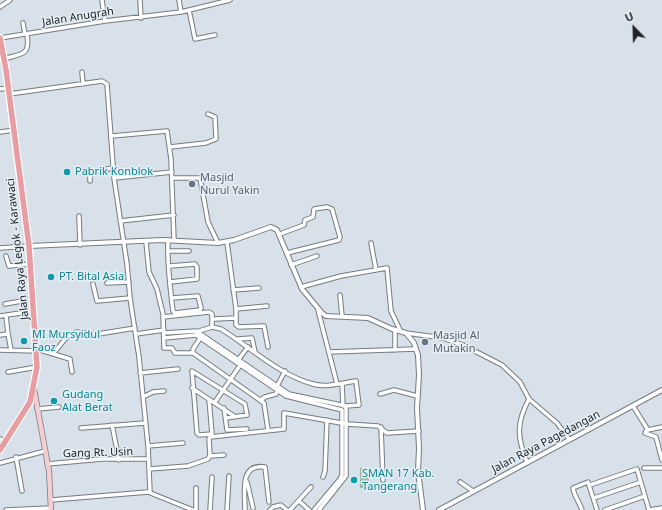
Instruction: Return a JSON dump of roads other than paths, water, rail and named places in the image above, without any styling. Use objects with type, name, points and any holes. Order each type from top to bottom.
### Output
[{"type":"main road","name":"Jalan Raya Legok - Karawaci","points":[[0,38],[9,88],[29,246],[37,350],[37,368],[34,389],[23,416],[0,450]]},
{"type":"main road","points":[[34,389],[47,464],[51,509]]},
{"type":"street","points":[[0,7],[10,0]]},
{"type":"street","points":[[102,0],[105,21]]},
{"type":"street","points":[[140,0],[141,18]]},
{"type":"street","points":[[179,0],[181,12]]},
{"type":"street","name":"Jalan Anugrah","points":[[0,38],[105,21],[141,18],[181,12],[230,0]]},
{"type":"street","points":[[189,10],[195,39],[215,35]]},
{"type":"street","points":[[4,59],[26,52],[29,46],[23,22]]},
{"type":"street","points":[[82,72],[83,84]]},
{"type":"street","points":[[9,94],[102,81],[107,84],[114,178],[136,334],[143,397],[148,446],[150,492]]},
{"type":"street","points":[[0,89],[9,88]]},
{"type":"street","points":[[170,146],[206,142],[216,139],[215,117],[208,114]]},
{"type":"street","points":[[0,132],[14,130]]},
{"type":"street","points":[[112,136],[166,130],[170,146],[172,172],[174,240]]},
{"type":"street","points":[[90,181],[90,172],[113,168]]},
{"type":"street","points":[[114,178],[172,172]]},
{"type":"street","points":[[172,178],[200,178],[208,222],[218,243]]},
{"type":"street","points":[[280,234],[304,225],[305,220],[313,216],[314,209],[327,207],[332,209],[340,237],[339,240],[287,253]]},
{"type":"street","points":[[120,221],[174,214]]},
{"type":"street","points":[[79,216],[80,245]]},
{"type":"street","points":[[0,248],[168,240],[218,243],[227,242],[271,227],[277,230],[280,234],[300,286],[318,310],[326,316],[368,318],[406,333],[443,338],[463,345],[502,365],[520,382],[529,399],[558,423],[569,439]]},
{"type":"street","points":[[168,240],[170,282],[173,311],[175,313],[200,310],[201,308],[198,296],[172,298]]},
{"type":"street","points":[[146,242],[149,272],[157,289],[163,317],[164,349],[172,348],[175,353],[193,353],[261,400],[265,404],[268,430]]},
{"type":"street","points":[[227,242],[236,309],[236,325],[239,327],[264,326],[268,347]]},
{"type":"street","points":[[371,243],[376,270]]},
{"type":"street","points":[[168,251],[189,251]]},
{"type":"street","points":[[6,256],[9,266],[30,264]]},
{"type":"street","points":[[292,265],[317,256]]},
{"type":"street","points":[[170,266],[195,264],[197,267],[197,279],[170,282]]},
{"type":"street","points":[[300,286],[341,276],[387,269],[391,311],[397,330],[395,350]]},
{"type":"street","points":[[107,283],[129,282]]},
{"type":"street","points":[[93,284],[97,301],[130,298]]},
{"type":"street","points":[[233,290],[258,288]]},
{"type":"street","points":[[340,295],[342,316]]},
{"type":"street","points":[[5,304],[33,299]]},
{"type":"street","points":[[236,309],[267,306]]},
{"type":"street","points":[[318,310],[337,384]]},
{"type":"street","points":[[0,316],[34,311]]},
{"type":"street","points":[[163,317],[209,312],[212,314],[212,327]]},
{"type":"street","points":[[6,316],[10,350]]},
{"type":"street","points":[[215,319],[236,318]]},
{"type":"street","points":[[164,338],[195,333],[212,327],[221,329],[285,371],[314,385],[357,383],[359,405],[345,406],[297,397],[276,388]]},
{"type":"street","points":[[53,354],[66,338],[76,332],[98,334],[135,328]]},
{"type":"street","points":[[136,334],[164,332],[182,334]]},
{"type":"street","points":[[195,333],[238,360],[241,365]]},
{"type":"street","points":[[406,333],[416,349],[419,375],[418,471],[423,510]]},
{"type":"street","points":[[0,335],[8,334]]},
{"type":"street","points":[[193,353],[202,336]]},
{"type":"street","points":[[202,336],[241,365],[295,399],[342,409],[345,423],[342,475],[314,510]]},
{"type":"street","points":[[237,339],[252,338],[255,352]]},
{"type":"street","points":[[238,360],[248,347]]},
{"type":"street","points":[[329,352],[416,349]]},
{"type":"street","points":[[0,350],[37,350],[53,354],[70,360],[72,372]]},
{"type":"street","points":[[215,402],[241,365]]},
{"type":"street","points":[[8,372],[37,368]]},
{"type":"street","points":[[140,373],[178,369]]},
{"type":"street","points":[[209,399],[212,434],[199,435],[197,433],[192,388],[192,371],[245,404],[247,407],[247,415],[226,418]]},
{"type":"street","points":[[261,400],[265,397],[276,394],[276,388],[285,371]]},
{"type":"street","points":[[319,510],[346,476],[345,406],[342,384]]},
{"type":"street","points":[[192,388],[224,408],[235,417]]},
{"type":"street","points":[[380,394],[394,390],[418,396]]},
{"type":"street","name":"Jalan Raya Pagedangan","points":[[439,510],[662,390]]},
{"type":"street","points":[[143,397],[153,392],[164,391]]},
{"type":"street","points":[[526,462],[518,435],[522,414],[529,399]]},
{"type":"street","points":[[633,406],[647,429],[645,433],[656,437],[662,460]]},
{"type":"street","points":[[37,409],[59,407]]},
{"type":"street","points":[[224,408],[227,430],[247,429]]},
{"type":"street","points":[[210,456],[210,438],[284,429],[283,413],[381,427],[387,432],[419,431]]},
{"type":"street","points":[[323,477],[325,471],[327,420]]},
{"type":"street","points":[[81,428],[145,423]]},
{"type":"street","points":[[112,426],[119,460]]},
{"type":"street","points":[[381,427],[383,480]]},
{"type":"street","points":[[647,429],[662,427]]},
{"type":"street","points":[[0,439],[7,441]]},
{"type":"street","points":[[148,446],[183,443]]},
{"type":"street","points":[[0,463],[16,457],[45,451]]},
{"type":"street","points":[[149,469],[188,466],[204,461],[210,456],[224,455]]},
{"type":"street","points":[[16,457],[22,491]]},
{"type":"street","name":"Gang Rt. Usin","points":[[47,464],[148,459]]},
{"type":"street","points":[[245,510],[246,479],[247,472],[250,469],[265,468],[269,502]]},
{"type":"street","points":[[644,468],[662,468]]},
{"type":"street","points":[[582,510],[579,500],[574,496],[573,488],[588,482],[590,485],[637,469],[649,510],[660,509]]},
{"type":"street","points":[[227,510],[229,476]]},
{"type":"street","points":[[210,510],[212,478]]},
{"type":"street","points":[[246,479],[253,508]]},
{"type":"street","points":[[460,482],[473,492]]},
{"type":"street","points":[[594,498],[641,482]]},
{"type":"street","points":[[590,485],[597,510]]},
{"type":"street","points":[[290,510],[311,487]]},
{"type":"street","points":[[51,500],[150,492],[194,510],[196,488]]},
{"type":"street","points":[[605,510],[645,496]]},
{"type":"street","points":[[299,501],[310,510]]},
{"type":"street","points":[[270,510],[281,505],[287,510]]},
{"type":"street","points":[[6,510],[51,509]]},
{"type":"place","name":"Pabrik Konblok","points":[[67,172]]},
{"type":"place","name":"Masjid Nurul Yakin","points":[[192,184]]},
{"type":"place","name":"PT. Bital Asia","points":[[51,277]]},
{"type":"place","name":"MI Mursyidul Faoz","points":[[24,341]]},
{"type":"place","name":"Masjid Al Mutakin","points":[[425,342]]},
{"type":"place","name":"Gudang Alat Berat","points":[[54,401]]},
{"type":"place","name":"SMAN 17 Kab. Tangerang","points":[[354,480]]}]
